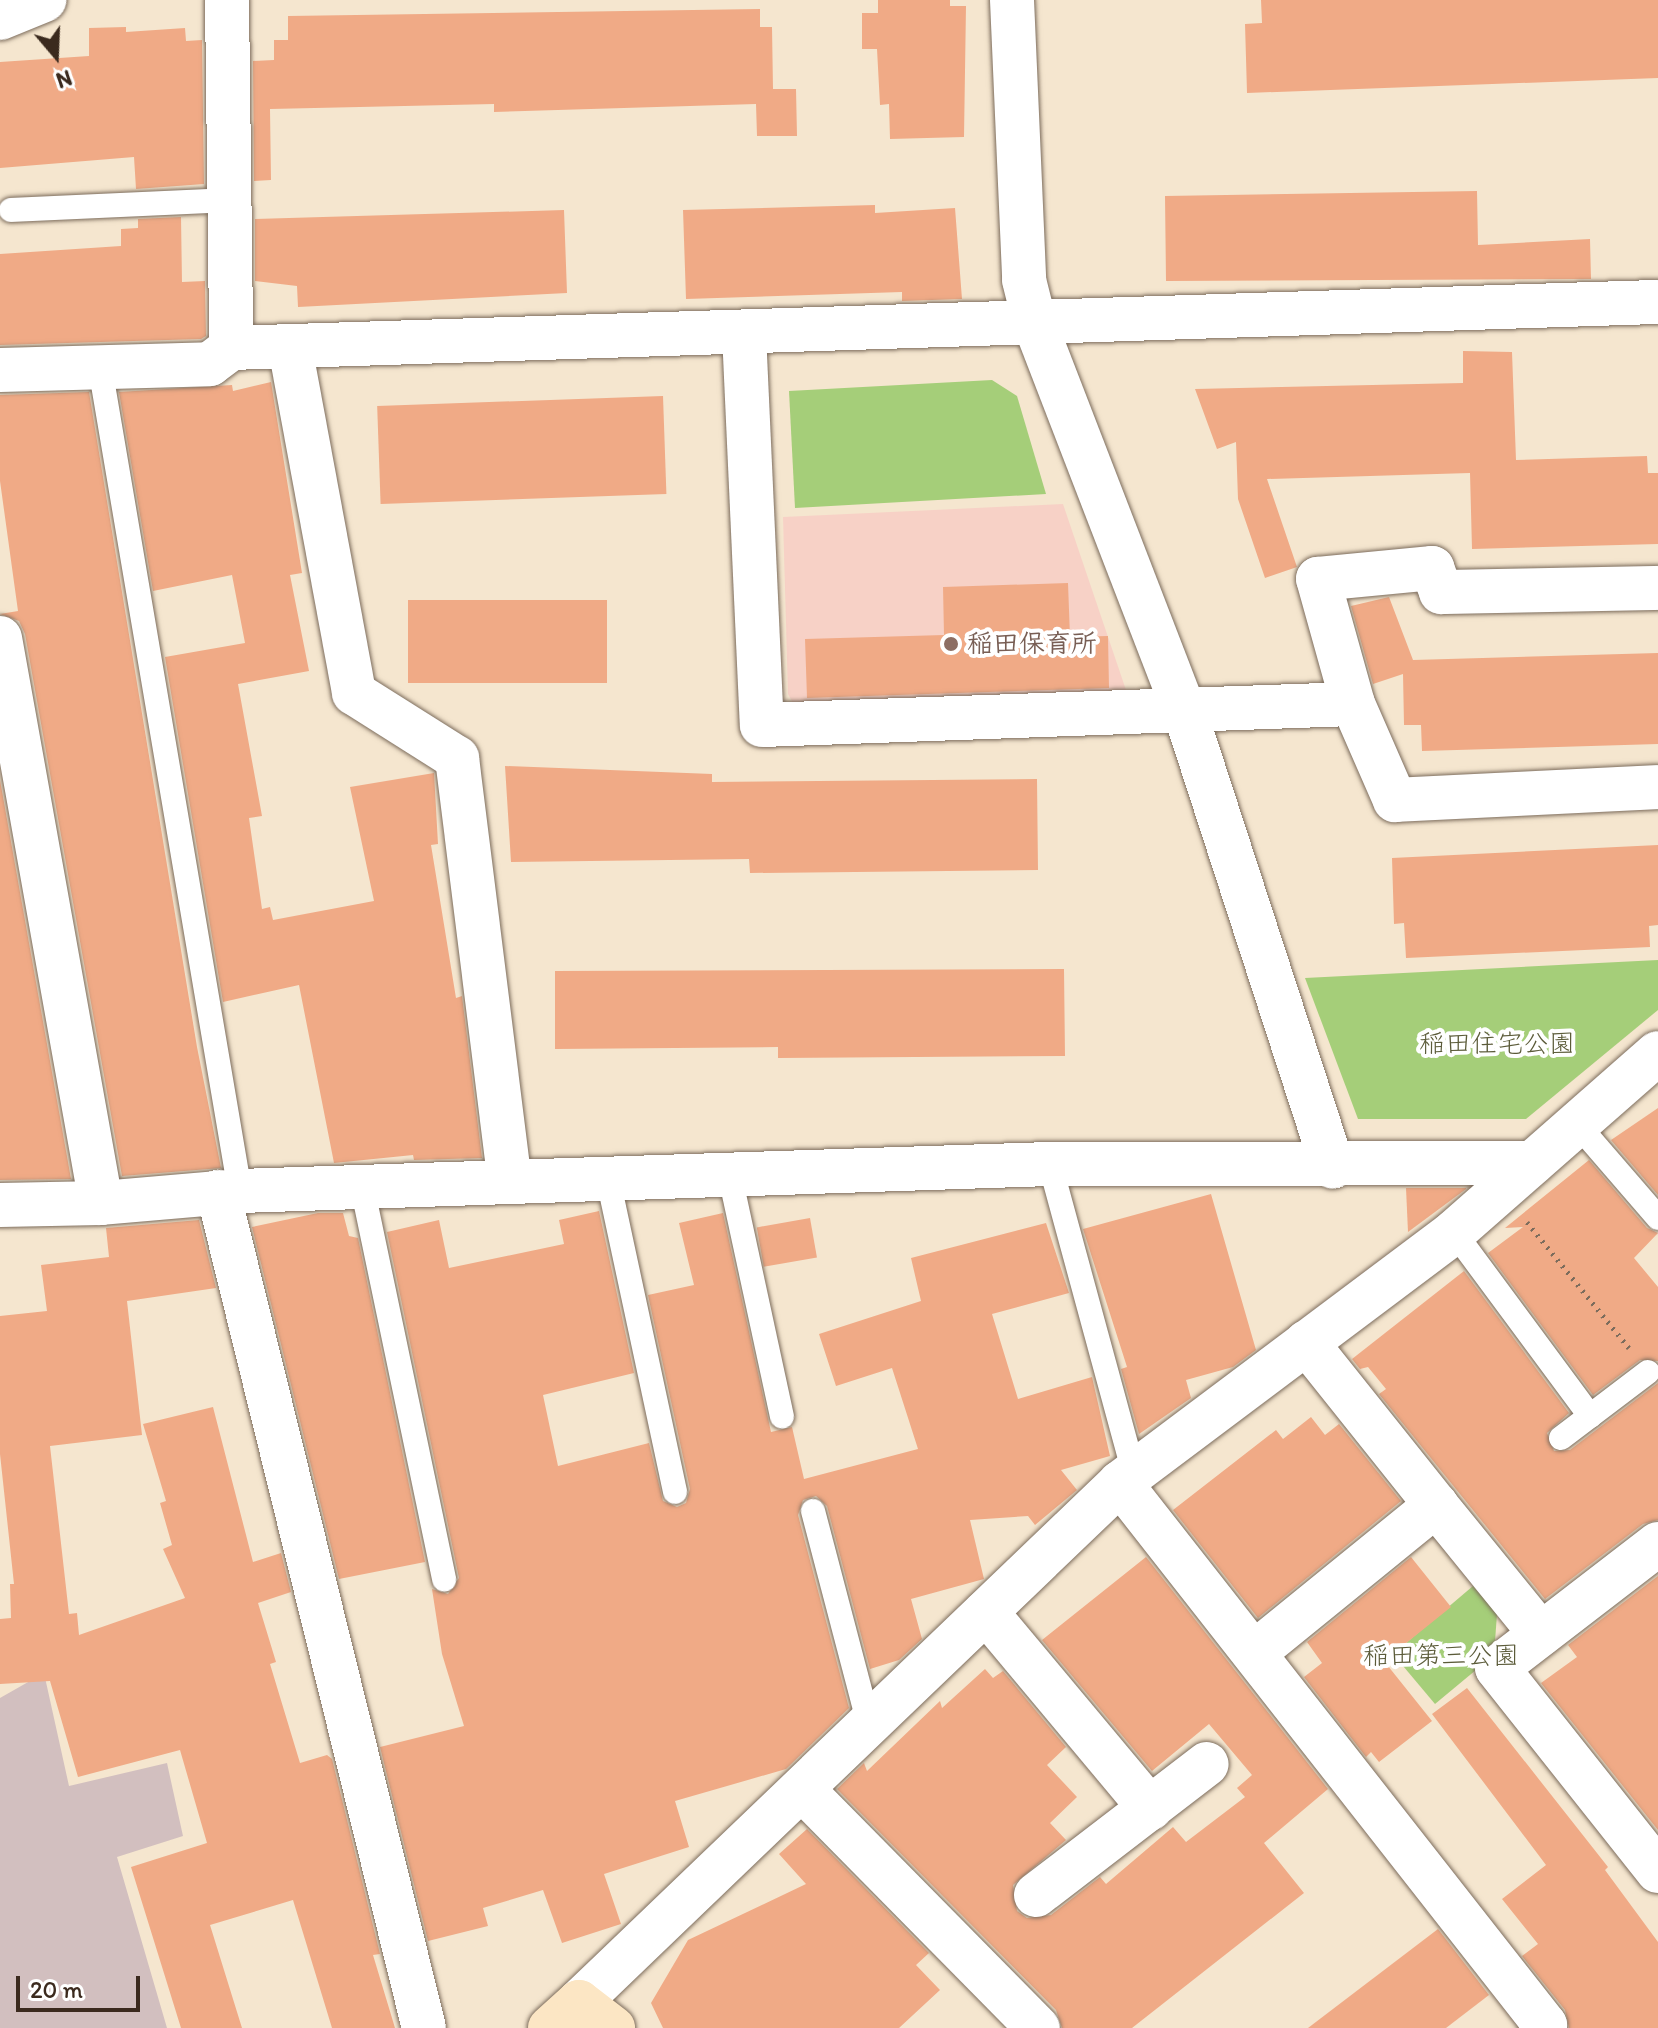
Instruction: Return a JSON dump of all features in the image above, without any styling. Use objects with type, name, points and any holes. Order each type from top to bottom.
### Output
[{"type":"street","points":[[0,18],[44,0]]},
{"type":"street","points":[[227,0],[231,348]]},
{"type":"street","points":[[1012,0],[1024,280],[1035,324],[1185,712],[1333,1167]]},
{"type":"street","points":[[0,370],[210,364],[231,348],[1658,302]]},
{"type":"street","points":[[744,333],[762,725],[1353,704]]},
{"type":"street","points":[[290,347],[354,693],[457,758],[510,1181]]},
{"type":"street","points":[[1658,588],[1441,592],[1432,568],[1318,579],[1353,704],[1395,800],[1658,787]]},
{"type":"street","points":[[0,638],[101,1203]]},
{"type":"street","points":[[564,2015],[1127,1479],[1454,1232],[1658,1053]]},
{"type":"street","points":[[0,1205],[101,1203],[229,1191],[1050,1164],[1333,1167],[1517,1176]]},
{"type":"street","points":[[229,1191],[424,2028]]},
{"type":"street","points":[[1306,1342],[1541,1634]]},
{"type":"street","points":[[1127,1479],[1254,1653],[1545,2025],[1541,2028]]},
{"type":"street","points":[[1254,1653],[1436,1505]]},
{"type":"street","points":[[1658,1544],[1497,1668],[1658,1871]]},
{"type":"street","points":[[986,1612],[1150,1808]]},
{"type":"street","points":[[1036,1895],[1207,1764]]},
{"type":"street","points":[[802,1789],[1038,2028]]},
{"type":"street","points":[[564,2015],[613,2028]]},
{"type":"lane","points":[[11,210],[230,200]]},
{"type":"lane","points":[[100,367],[229,1191]]},
{"type":"lane","points":[[1577,1124],[1658,1218]]},
{"type":"lane","points":[[1050,1164],[1127,1479]]},
{"type":"lane","points":[[730,1176],[782,1416]]},
{"type":"lane","points":[[608,1179],[675,1492]]},
{"type":"lane","points":[[362,1186],[444,1580]]},
{"type":"lane","points":[[1454,1232],[1590,1416]]},
{"type":"lane","points":[[1561,1438],[1648,1372]]},
{"type":"lane","points":[[813,1511],[869,1724]]},
{"type":"path","points":[[1517,1176],[1648,1372]]},
{"type":"shaded area","points":[[1063,504],[1128,696],[796,709],[788,694],[783,517]]},
{"type":"shaded area","points":[[44,1673],[69,1786],[167,1763],[183,1836],[117,1857],[167,2028],[0,2028],[0,1698]]},
{"type":"green space","points":[[992,380],[1017,396],[1046,494],[795,508],[789,391]]},
{"type":"green space","name":"稲田住宅公園","points":[[1658,960],[1658,1010],[1526,1119],[1358,1119],[1305,978]]},
{"type":"green space","name":"稲田第三公園","points":[[1473,1586],[1497,1614],[1494,1655],[1435,1704],[1393,1654]]},
{"type":"building","points":[[878,0],[950,0],[950,6],[966,6],[964,137],[890,139],[889,104],[880,105],[877,49],[862,49],[862,13],[878,13]]},
{"type":"building","points":[[1261,0],[1658,0],[1658,78],[1247,93],[1245,24],[1262,23]]},
{"type":"building","points":[[760,9],[760,27],[772,27],[773,89],[796,89],[797,136],[757,136],[756,104],[494,112],[494,104],[270,109],[271,180],[254,181],[253,61],[274,60],[274,40],[288,40],[288,16]]},
{"type":"building","points":[[126,27],[126,32],[185,28],[186,41],[202,40],[204,184],[136,189],[134,157],[0,168],[0,62],[89,56],[89,28]]},
{"type":"building","points":[[1477,191],[1478,245],[1590,239],[1591,279],[1166,281],[1165,196]]},
{"type":"building","points":[[875,205],[875,213],[955,208],[962,299],[902,301],[902,292],[686,299],[683,210]]},
{"type":"building","points":[[564,210],[567,293],[298,307],[297,286],[255,281],[255,219]]},
{"type":"building","points":[[181,217],[182,282],[205,281],[206,336],[201,339],[0,345],[0,254],[121,246],[121,229],[138,228],[138,219]]},
{"type":"building","points":[[1463,351],[1512,352],[1516,460],[1647,456],[1648,473],[1658,473],[1658,544],[1472,549],[1470,473],[1267,479],[1297,567],[1265,578],[1238,499],[1236,442],[1217,449],[1195,389],[1463,383]]},
{"type":"building","points":[[271,382],[302,573],[290,575],[309,671],[238,684],[262,816],[249,818],[262,909],[270,907],[273,920],[374,901],[350,787],[434,773],[438,844],[431,845],[456,998],[462,996],[482,1158],[414,1160],[413,1155],[334,1163],[299,985],[223,1002],[165,657],[245,643],[232,575],[153,591],[119,392],[232,385],[233,391]]},
{"type":"building","points":[[89,392],[197,1047],[221,1168],[122,1176],[25,634],[19,621],[0,614],[18,611],[0,481],[0,395]]},
{"type":"building","points":[[663,396],[666,494],[381,504],[377,406]]},
{"type":"building","points":[[1068,583],[1070,637],[1108,636],[1109,688],[807,698],[805,639],[944,635],[943,587]]},
{"type":"building","points":[[1389,597],[1413,660],[1658,653],[1658,744],[1422,751],[1421,725],[1404,725],[1403,674],[1373,684],[1351,606]]},
{"type":"building","points":[[408,600],[607,600],[607,683],[408,683]]},
{"type":"building","points":[[505,766],[712,774],[712,782],[1037,779],[1038,870],[750,873],[749,859],[511,862]]},
{"type":"building","points":[[0,780],[71,1179],[0,1180]]},
{"type":"building","points":[[1658,845],[1658,925],[1649,926],[1650,947],[1406,958],[1404,923],[1394,924],[1392,858]]},
{"type":"building","points":[[1064,969],[1065,1056],[778,1058],[778,1047],[555,1049],[555,971]]},
{"type":"building","points":[[1658,1108],[1658,1195],[1611,1140]]},
{"type":"building","points":[[1589,1160],[1647,1228],[1658,1233],[1634,1258],[1658,1287],[1658,1361],[1640,1360],[1593,1395],[1488,1253],[1523,1227],[1505,1228]]},
{"type":"building","points":[[1406,1188],[1466,1188],[1466,1189],[1408,1232]]},
{"type":"building","points":[[1211,1194],[1256,1350],[1233,1367],[1186,1380],[1191,1398],[1139,1434],[1121,1369],[1127,1367],[1083,1229]]},
{"type":"building","points":[[599,1211],[634,1373],[543,1395],[558,1466],[649,1443],[663,1501],[677,1507],[686,1503],[690,1489],[648,1295],[694,1285],[679,1223],[723,1213],[771,1432],[792,1427],[804,1479],[918,1449],[892,1368],[836,1386],[819,1334],[921,1301],[911,1258],[1046,1223],[1069,1293],[992,1314],[1018,1399],[1092,1377],[1110,1456],[1061,1470],[1077,1490],[1035,1525],[1028,1516],[970,1520],[984,1579],[911,1599],[922,1639],[899,1660],[870,1669],[827,1506],[816,1496],[803,1500],[798,1515],[849,1708],[786,1769],[675,1801],[689,1847],[604,1874],[621,1924],[562,1943],[543,1890],[483,1908],[488,1926],[428,1941],[380,1747],[464,1726],[442,1654],[432,1589],[448,1594],[459,1578],[387,1232],[439,1220],[449,1268],[564,1244],[559,1220]]},
{"type":"building","points":[[318,1213],[343,1213],[349,1236],[358,1238],[425,1562],[339,1579],[252,1227]]},
{"type":"building","points":[[810,1218],[817,1257],[764,1267],[757,1227]]},
{"type":"building","points":[[199,1220],[216,1288],[127,1301],[142,1435],[50,1446],[69,1614],[77,1613],[79,1635],[185,1598],[163,1549],[172,1545],[160,1503],[166,1501],[143,1424],[213,1407],[253,1562],[281,1553],[291,1592],[258,1603],[276,1662],[270,1664],[300,1763],[327,1755],[332,1759],[380,1954],[373,1955],[395,2028],[332,2028],[293,1900],[210,1925],[242,2028],[181,2028],[131,1867],[207,1843],[180,1750],[78,1777],[50,1681],[0,1684],[0,1619],[11,1618],[10,1584],[14,1584],[0,1454],[0,1316],[47,1311],[41,1265],[109,1257],[106,1228]]},
{"type":"building","points":[[1464,1271],[1569,1413],[1547,1433],[1554,1451],[1570,1450],[1658,1383],[1658,1520],[1643,1524],[1545,1599],[1379,1394],[1386,1389],[1368,1367],[1360,1369],[1352,1359]]},
{"type":"building","points":[[1311,1417],[1325,1435],[1339,1424],[1401,1501],[1258,1618],[1173,1510],[1276,1430],[1283,1439]]},
{"type":"building","points":[[1146,1557],[1328,1789],[1264,1843],[1304,1893],[1132,2028],[1062,2028],[1056,2010],[837,1789],[864,1763],[867,1771],[940,1701],[942,1708],[985,1669],[993,1678],[1003,1671],[1066,1747],[1047,1765],[1077,1797],[1050,1823],[1066,1840],[1013,1885],[1017,1911],[1027,1918],[1051,1915],[1100,1877],[1106,1884],[1173,1827],[1186,1842],[1245,1797],[1237,1788],[1252,1775],[1209,1724],[1152,1771],[1042,1640]]},
{"type":"building","points":[[1411,1557],[1451,1607],[1384,1661],[1432,1721],[1379,1762],[1371,1752],[1366,1757],[1304,1677],[1322,1663],[1307,1642]]},
{"type":"building","points":[[1658,1576],[1658,1830],[1541,1683],[1577,1657],[1568,1645]]},
{"type":"building","points":[[1467,1688],[1608,1867],[1605,1870],[1658,1942],[1658,2028],[1569,2028],[1565,2010],[1522,1956],[1538,1944],[1502,1899],[1546,1865],[1432,1714]]},
{"type":"building","points":[[807,1829],[929,1953],[916,1965],[940,1990],[899,2028],[663,2028],[651,2003],[688,1940],[806,1884],[779,1854]]},
{"type":"building","points":[[1438,1929],[1489,1995],[1446,2028],[1308,2028]]},
{"type":"place","name":"稲田保育所","points":[[951,644]]}]
